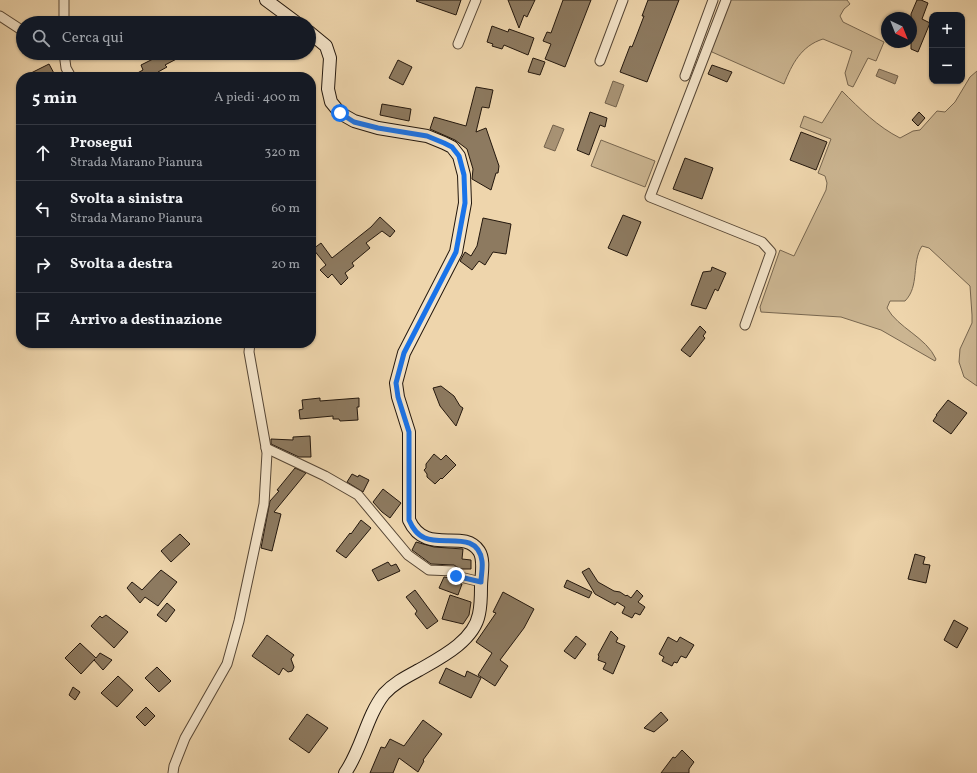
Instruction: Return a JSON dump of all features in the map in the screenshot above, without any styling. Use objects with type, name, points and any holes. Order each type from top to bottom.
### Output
[{"type":"street","points":[[64,0],[64,16]]},
{"type":"street","points":[[266,0],[288,16]]},
{"type":"street","points":[[458,44],[476,0]]},
{"type":"street","points":[[600,61],[623,0]]},
{"type":"street","points":[[685,76],[713,0]]},
{"type":"street","points":[[726,0],[650,197],[762,242],[771,252],[746,325]]},
{"type":"street","points":[[0,16],[16,26]]},
{"type":"street","points":[[316,38],[326,46],[330,58],[328,89],[332,102],[340,113],[354,122],[378,128],[427,136],[452,147],[459,156],[464,175],[465,203],[456,252],[404,353],[396,383],[398,397],[409,432],[409,520],[418,535],[427,539],[468,542],[478,550],[482,560],[479,615],[476,624],[470,633],[454,648],[437,660],[396,682],[384,695],[370,720],[362,742],[345,773]]},
{"type":"street","points":[[65,60],[68,72]]},
{"type":"street","points":[[173,773],[174,766],[185,738],[227,664],[239,621],[264,504],[267,453],[249,348]]},
{"type":"street","points":[[266,448],[325,476],[358,495],[408,555],[429,570],[454,571],[456,576],[481,582]]},
{"type":"shaded area","points":[[728,0],[847,0],[850,4],[844,9],[840,16],[843,22],[881,41],[881,48],[876,61],[868,58],[853,87],[848,85],[845,73],[852,51],[823,39],[815,42],[803,51],[794,63],[784,84],[712,52],[710,49]]},
{"type":"shaded area","points":[[879,69],[898,76],[895,84],[876,76]]},
{"type":"shaded area","points":[[977,71],[977,386],[964,377],[959,362],[960,349],[972,323],[970,286],[929,248],[922,246],[919,253],[910,295],[905,301],[890,301],[887,308],[898,321],[926,345],[936,359],[935,361],[881,330],[841,317],[761,312],[760,307],[780,250],[794,256],[826,190],[827,183],[825,176],[818,173],[831,139],[800,127],[804,116],[822,123],[842,91],[862,111],[892,134],[900,138],[913,131],[920,130],[937,111],[945,112],[955,102],[970,77]]},
{"type":"shaded area","points":[[613,81],[624,85],[616,107],[605,103]]},
{"type":"shaded area","points":[[553,125],[564,129],[555,151],[544,147]]},
{"type":"shaded area","points":[[601,140],[655,161],[645,187],[591,166]]},
{"type":"building","points":[[461,0],[456,15],[416,1]]},
{"type":"building","points":[[508,0],[535,0],[527,17],[524,15],[519,28]]},
{"type":"building","points":[[563,0],[591,0],[565,67],[545,59],[551,44],[543,41],[547,32],[551,33]]},
{"type":"building","points":[[648,0],[679,0],[647,82],[620,72],[630,46],[632,47],[636,37]]},
{"type":"building","points":[[917,0],[928,3],[922,19],[929,22],[929,25],[918,52],[911,49],[917,48],[917,12],[912,12]]},
{"type":"building","points":[[492,26],[508,32],[509,29],[534,38],[528,55],[504,45],[502,49],[492,46],[493,44],[487,42]]},
{"type":"building","points":[[533,58],[545,62],[540,75],[528,72]]},
{"type":"building","points":[[151,60],[175,60],[165,65],[167,67],[158,72],[139,72],[143,70],[141,65]]},
{"type":"building","points":[[398,60],[412,67],[403,85],[389,78]]},
{"type":"building","points":[[49,64],[53,72],[33,72]]},
{"type":"building","points":[[712,65],[732,72],[727,82],[708,74]]},
{"type":"building","points":[[476,87],[493,90],[489,108],[482,107],[476,132],[486,128],[499,166],[498,173],[496,173],[491,190],[472,179],[473,169],[467,149],[455,140],[430,129],[434,117],[466,126]]},
{"type":"building","points":[[382,104],[411,109],[409,121],[380,115]]},
{"type":"building","points":[[590,112],[607,118],[605,127],[600,125],[589,155],[577,150]]},
{"type":"building","points":[[919,112],[925,118],[918,126],[912,120]]},
{"type":"building","points":[[801,132],[827,142],[816,170],[790,160]]},
{"type":"building","points":[[685,158],[713,168],[702,199],[673,189]]},
{"type":"building","points":[[623,215],[641,222],[627,256],[608,248]]},
{"type":"building","points":[[380,217],[395,231],[390,237],[382,231],[366,243],[370,248],[352,263],[354,266],[345,273],[348,278],[341,285],[332,274],[328,278],[320,270],[326,265],[316,253],[316,247],[321,243],[332,258],[371,227]]},
{"type":"building","points":[[483,218],[511,224],[506,254],[493,252],[485,265],[479,261],[472,270],[460,261],[465,252],[471,256],[477,246]]},
{"type":"building","points":[[712,267],[726,273],[718,291],[715,289],[706,309],[691,305],[703,272],[711,271]]},
{"type":"building","points":[[700,326],[706,332],[703,336],[705,338],[690,357],[681,350]]},
{"type":"building","points":[[441,386],[454,396],[463,408],[456,426],[440,406],[433,388]]},
{"type":"building","points":[[320,398],[320,401],[359,398],[359,407],[357,407],[358,420],[340,421],[339,419],[333,419],[333,416],[300,419],[299,410],[303,409],[302,400]]},
{"type":"building","points":[[948,400],[967,413],[951,434],[933,421]]},
{"type":"building","points":[[310,436],[311,457],[299,457],[271,444],[271,439],[293,440],[293,437]]},
{"type":"building","points":[[434,454],[441,460],[446,455],[456,465],[435,484],[427,477],[424,470],[426,468],[426,464]]},
{"type":"building","points":[[295,468],[306,473],[274,512],[281,514],[272,551],[261,548],[270,501]]},
{"type":"building","points":[[352,474],[358,477],[359,475],[369,480],[363,492],[347,482]]},
{"type":"building","points":[[383,489],[401,503],[390,518],[373,502]]},
{"type":"building","points":[[361,520],[371,528],[346,558],[336,551]]},
{"type":"building","points":[[180,534],[190,544],[171,562],[161,551]]},
{"type":"building","points":[[416,542],[434,547],[463,549],[462,559],[471,560],[471,569],[460,569],[454,565],[431,564],[412,550]]},
{"type":"building","points":[[915,554],[925,557],[923,564],[930,565],[926,583],[908,579]]},
{"type":"building","points":[[388,562],[391,566],[396,564],[400,571],[378,581],[372,570]]},
{"type":"building","points":[[589,568],[598,582],[614,591],[620,592],[631,598],[637,590],[643,596],[638,602],[645,607],[640,615],[635,613],[632,618],[622,613],[625,607],[617,602],[615,605],[595,594],[582,572]]},
{"type":"building","points":[[161,570],[177,582],[158,606],[145,597],[140,603],[127,588],[132,582],[142,590]]},
{"type":"building","points":[[444,577],[450,578],[454,582],[462,584],[458,595],[439,588]]},
{"type":"building","points":[[567,580],[592,592],[589,598],[564,587]]},
{"type":"building","points":[[415,590],[438,621],[427,629],[415,614],[417,611],[406,597]]},
{"type":"building","points":[[503,592],[534,609],[524,628],[500,660],[508,666],[495,686],[478,675],[492,653],[476,642],[496,613],[493,612]]},
{"type":"building","points":[[450,595],[471,602],[469,615],[463,624],[442,619]]},
{"type":"building","points":[[167,603],[175,610],[166,622],[157,615]]},
{"type":"building","points":[[106,615],[128,632],[114,648],[91,626],[100,616],[102,618]]},
{"type":"building","points":[[954,620],[968,628],[957,648],[944,640]]},
{"type":"building","points":[[611,631],[618,638],[616,642],[625,646],[613,674],[603,669],[606,663],[598,660],[598,655]]},
{"type":"building","points":[[267,635],[294,655],[291,659],[294,667],[292,671],[288,672],[283,668],[279,675],[252,656]]},
{"type":"building","points":[[576,636],[586,644],[575,659],[564,651]]},
{"type":"building","points":[[668,637],[677,642],[680,637],[694,645],[686,658],[681,656],[677,663],[674,662],[672,666],[662,661],[664,657],[659,654]]},
{"type":"building","points":[[80,643],[96,658],[100,653],[112,660],[103,670],[94,660],[81,674],[65,658]]},
{"type":"building","points":[[157,667],[171,681],[159,692],[145,678]]},
{"type":"building","points":[[446,668],[465,677],[467,671],[481,678],[471,698],[439,683]]},
{"type":"building","points":[[118,676],[133,690],[117,707],[101,693]]},
{"type":"building","points":[[73,687],[80,692],[75,700],[69,695]]},
{"type":"building","points":[[146,707],[155,716],[145,726],[136,717]]},
{"type":"building","points":[[661,712],[668,720],[654,732],[644,728]]},
{"type":"building","points":[[307,714],[328,728],[309,753],[289,739]]},
{"type":"building","points":[[423,720],[442,734],[423,760],[424,761],[418,772],[399,758],[393,773],[370,773],[381,747],[385,748],[390,739],[404,746]]},
{"type":"building","points":[[682,750],[694,762],[689,769],[689,773],[661,773],[673,757],[675,758]]},
{"type":"route","points":[[340,113],[354,122],[378,128],[427,136],[444,143],[452,147],[459,156],[464,175],[465,203],[460,238],[456,252],[404,353],[397,373],[396,383],[398,397],[409,432],[409,520],[418,535],[427,539],[468,542],[478,550],[482,560],[481,582],[456,576]]}]
